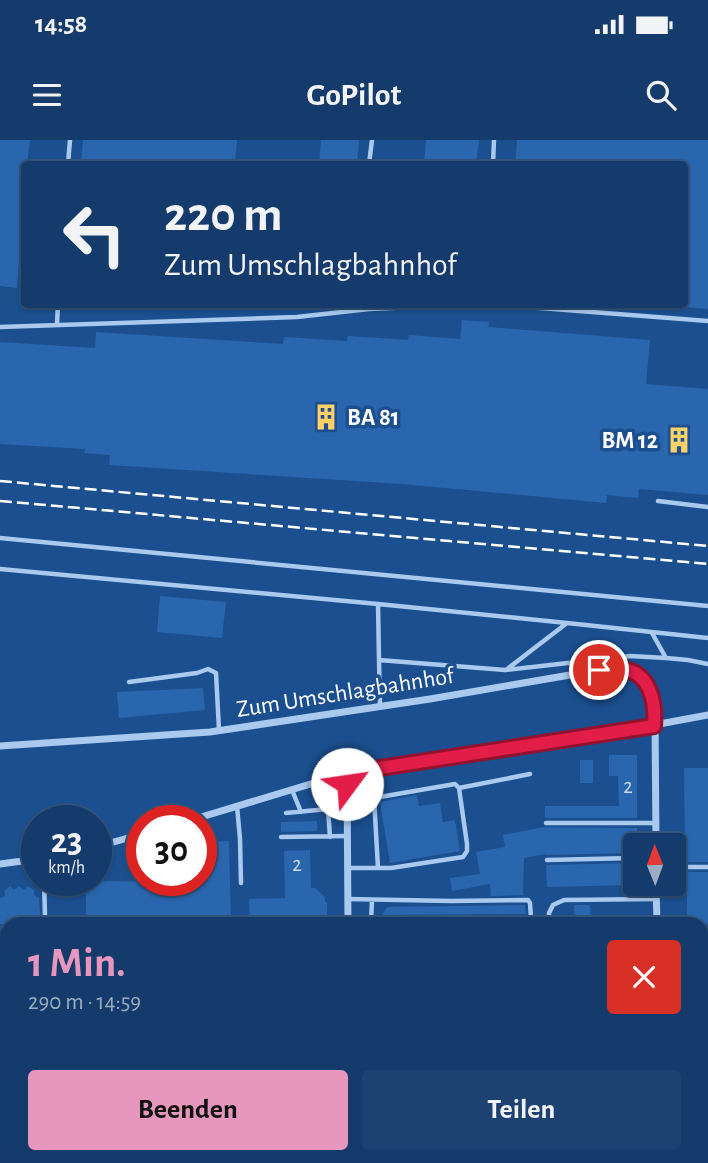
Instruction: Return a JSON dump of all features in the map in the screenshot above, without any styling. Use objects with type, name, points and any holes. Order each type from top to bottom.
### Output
[{"type":"street","name":"Zum Umschlagbahnhof","points":[[0,746],[219,731],[599,670],[623,669],[637,673],[649,688],[653,699],[655,833]]},
{"type":"street","points":[[217,812],[347,773],[654,726],[708,715]]},
{"type":"street","points":[[347,773],[348,917]]},
{"type":"street","points":[[0,864],[21,861]]},
{"type":"street","points":[[656,899],[657,917]]},
{"type":"lane","points":[[68,161],[70,140]]},
{"type":"lane","points":[[369,161],[372,140]]},
{"type":"lane","points":[[493,161],[494,140]]},
{"type":"lane","points":[[57,324],[58,308]]},
{"type":"lane","points":[[0,327],[297,317],[351,308]]},
{"type":"lane","points":[[540,308],[708,321]]},
{"type":"lane","points":[[658,501],[708,507]]},
{"type":"lane","points":[[0,538],[708,606]]},
{"type":"lane","points":[[0,569],[708,638]]},
{"type":"lane","points":[[378,604],[380,707]]},
{"type":"lane","points":[[505,670],[567,623]]},
{"type":"lane","points":[[651,632],[666,658]]},
{"type":"lane","points":[[379,660],[505,670],[630,656],[708,664]]},
{"type":"lane","points":[[129,682],[208,669],[216,673],[219,731]]},
{"type":"lane","points":[[459,788],[530,774]]},
{"type":"lane","points":[[347,868],[391,869],[463,857],[467,844],[459,788],[455,784],[374,798],[378,868]]},
{"type":"lane","points":[[292,790],[301,812]]},
{"type":"lane","points":[[237,806],[241,883]]},
{"type":"lane","points":[[286,813],[328,809],[330,836]]},
{"type":"lane","points":[[546,823],[655,823]]},
{"type":"lane","points":[[281,837],[347,836]]},
{"type":"lane","points":[[547,860],[623,859]]},
{"type":"lane","points":[[686,867],[708,867]]},
{"type":"lane","points":[[44,896],[45,917]]},
{"type":"lane","points":[[348,899],[528,900],[531,917]]},
{"type":"lane","points":[[549,917],[553,905],[564,900],[656,899]]},
{"type":"lane","points":[[371,917],[372,900]]},
{"type":"building","points":[[0,140],[30,140],[27,161],[21,161],[21,237],[17,288],[0,286]]},
{"type":"building","points":[[83,140],[237,140],[235,161],[81,161]]},
{"type":"building","points":[[321,140],[359,140],[357,161],[319,161]]},
{"type":"building","points":[[426,140],[479,140],[476,161],[424,161]]},
{"type":"building","points":[[517,140],[708,140],[708,309],[688,307],[688,161],[515,161]]},
{"type":"building","name":"BA 81","points":[[462,320],[489,322],[488,327],[650,340],[646,384],[708,389],[708,495],[639,489],[638,498],[607,495],[606,503],[402,484],[109,465],[110,455],[84,453],[85,449],[0,444],[0,342],[95,348],[96,332],[283,344],[284,337],[347,341],[348,336],[408,340],[409,335],[460,339]]},
{"type":"building","points":[[160,596],[226,602],[222,638],[157,632]]},
{"type":"building","points":[[203,688],[205,710],[119,718],[117,692]]},
{"type":"building","points":[[609,755],[637,755],[637,818],[545,818],[545,806],[619,806],[618,776],[609,776]]},
{"type":"building","points":[[580,760],[593,760],[593,783],[580,783]]},
{"type":"building","points":[[684,768],[708,768],[708,862],[686,862]]},
{"type":"building","points":[[417,795],[419,806],[440,803],[443,822],[455,820],[460,851],[390,863],[380,802]]},
{"type":"building","points":[[317,821],[317,831],[281,832],[281,822]]},
{"type":"building","points":[[544,827],[637,828],[637,833],[623,833],[623,853],[546,854],[524,858],[523,895],[491,896],[490,884],[452,891],[450,878],[480,874],[476,852],[505,847],[503,835]]},
{"type":"building","points":[[217,841],[229,841],[231,917],[86,917],[86,896],[112,896],[112,881],[126,881],[126,896],[217,896]]},
{"type":"building","points":[[310,850],[311,888],[315,888],[325,897],[327,917],[250,917],[249,899],[285,898],[284,851]]},
{"type":"building","points":[[623,863],[623,885],[547,887],[546,865]]},
{"type":"building","points":[[686,872],[708,872],[708,917],[687,917]]},
{"type":"building","points":[[10,886],[14,890],[19,886],[21,896],[39,898],[40,917],[0,917],[0,898],[5,896],[5,890]]},
{"type":"building","points":[[525,905],[526,914],[382,915],[387,907]]},
{"type":"building","points":[[574,905],[590,905],[591,917],[575,917]]},
{"type":"railway","points":[[0,481],[708,546]]},
{"type":"railway","points":[[0,501],[708,564]]},
{"type":"place","name":"BA 81","points":[[326,417]]},
{"type":"place","name":"BM 12","points":[[679,440]]},
{"type":"route","points":[[347,784],[347,773],[654,726],[653,699],[649,688],[637,673],[623,669],[599,670]]}]
